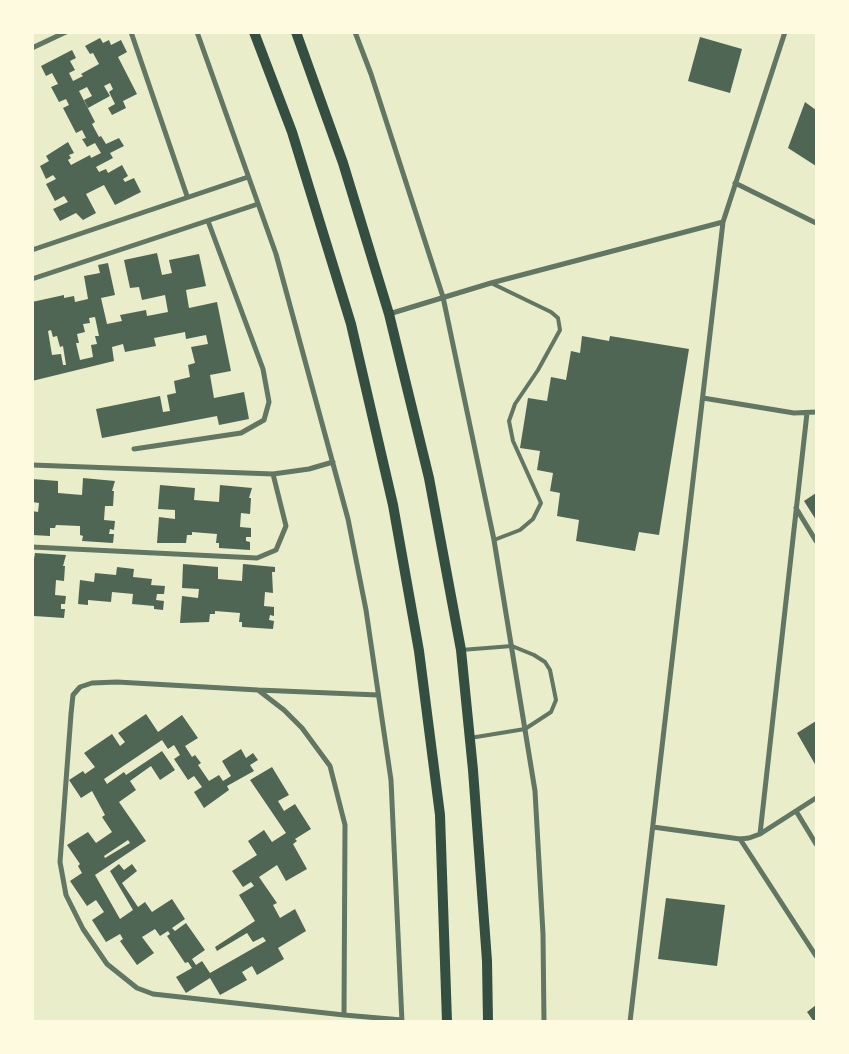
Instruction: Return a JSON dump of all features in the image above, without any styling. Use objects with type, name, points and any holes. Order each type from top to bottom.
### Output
[{"type":"main road","points":[[254,32],[292,132],[351,324],[393,505],[419,651],[440,815],[447,1022]]},
{"type":"main road","points":[[296,32],[343,163],[389,314],[429,478],[461,650],[470,738],[487,961],[488,1022]]},
{"type":"street","points":[[32,48],[66,32]]},
{"type":"street","points":[[131,32],[187,196]]},
{"type":"street","points":[[197,32],[276,254],[333,462],[366,610],[391,780],[402,1021],[153,994],[137,988],[107,964],[94,948],[66,894],[60,862],[73,695],[80,687],[92,682],[117,682],[378,695]]},
{"type":"street","points":[[355,32],[371,74],[443,297],[494,540],[535,791],[543,934],[544,1022]]},
{"type":"street","points":[[630,1022],[723,222],[785,32]]},
{"type":"street","points":[[32,250],[248,176]]},
{"type":"street","points":[[735,182],[816,224]]},
{"type":"street","points":[[32,279],[258,204]]},
{"type":"street","points":[[134,449],[241,433],[264,420],[267,411],[269,402],[263,369],[208,221]]},
{"type":"street","points":[[389,314],[491,283],[723,222]]},
{"type":"street","points":[[703,398],[794,413],[816,412]]},
{"type":"street","points":[[760,834],[807,413]]},
{"type":"street","points":[[32,464],[272,474],[309,469],[333,462]]},
{"type":"street","points":[[32,547],[258,558],[276,550],[286,526],[272,474]]},
{"type":"street","points":[[796,508],[816,541]]},
{"type":"street","points":[[258,690],[284,710],[302,728],[324,756],[336,784],[345,825],[344,1015]]},
{"type":"street","points":[[653,827],[740,839],[760,834],[816,798]]},
{"type":"street","points":[[796,811],[816,844]]},
{"type":"street","points":[[740,839],[816,956]]},
{"type":"lane","points":[[491,283],[551,312],[558,318],[560,330],[538,370],[514,404],[509,422],[513,441],[541,503],[533,519],[520,530],[494,540]]},
{"type":"lane","points":[[461,650],[512,646],[545,662],[554,682],[556,700],[551,712],[525,729],[470,738]]},
{"type":"building","points":[[700,37],[742,49],[730,93],[688,81]]},
{"type":"building","points":[[100,38],[103,43],[109,40],[111,45],[121,40],[127,52],[118,57],[137,94],[123,101],[126,108],[112,115],[108,108],[115,104],[109,92],[113,89],[110,83],[104,86],[110,96],[88,108],[84,100],[92,96],[87,87],[79,91],[95,122],[92,124],[99,137],[101,136],[106,144],[119,138],[124,146],[110,153],[113,158],[96,167],[99,172],[106,169],[108,173],[122,165],[128,176],[123,179],[125,182],[134,178],[141,192],[115,205],[104,185],[86,194],[96,213],[83,220],[76,213],[60,221],[53,209],[68,202],[64,196],[55,201],[46,184],[56,179],[53,175],[46,179],[40,166],[49,161],[46,156],[68,142],[74,153],[69,155],[71,158],[68,160],[71,165],[90,155],[91,158],[101,153],[95,143],[87,147],[82,139],[86,138],[82,130],[76,133],[63,108],[69,105],[66,99],[59,102],[51,87],[58,84],[52,73],[46,76],[41,66],[72,50],[76,58],[70,61],[75,70],[69,73],[73,81],[99,64],[93,53],[90,54],[85,46]]},
{"type":"building","points":[[805,102],[816,110],[816,166],[788,148]]},
{"type":"building","points":[[157,253],[162,275],[172,273],[169,260],[199,254],[206,286],[186,290],[189,308],[217,302],[231,371],[210,375],[214,398],[244,392],[249,419],[219,425],[217,416],[102,438],[96,409],[160,396],[163,412],[170,411],[167,395],[176,393],[174,381],[190,377],[188,365],[195,363],[191,347],[208,344],[206,335],[186,339],[185,332],[154,338],[156,346],[125,352],[123,344],[112,347],[114,361],[32,381],[32,302],[64,295],[64,298],[74,296],[75,302],[88,299],[84,276],[100,273],[98,265],[108,263],[115,295],[101,298],[107,324],[122,321],[120,315],[146,310],[147,316],[168,312],[165,295],[142,300],[139,287],[130,288],[124,260]],"holes":[[[95,317],[99,336],[95,336],[97,344],[91,345],[93,357],[80,360],[76,343],[79,343],[77,334],[85,332],[83,324],[90,323],[89,318]],[[51,330],[53,337],[57,336],[60,347],[63,346],[66,365],[63,365],[61,354],[52,355],[48,331]]]},
{"type":"building","points":[[582,336],[609,341],[610,336],[689,349],[659,535],[639,532],[635,551],[576,541],[579,520],[557,516],[560,493],[550,491],[553,473],[537,470],[540,451],[520,448],[528,398],[547,401],[551,377],[566,380],[571,351],[580,353]]},
{"type":"building","points":[[83,478],[115,481],[112,491],[114,491],[113,506],[105,506],[104,520],[115,521],[114,530],[110,529],[109,534],[114,534],[113,543],[82,541],[83,536],[80,535],[80,526],[56,525],[55,528],[50,528],[50,536],[32,535],[32,511],[38,512],[39,503],[32,502],[32,479],[58,481],[58,493],[82,495]]},
{"type":"building","points":[[160,485],[195,488],[194,500],[219,502],[220,485],[252,488],[249,498],[251,498],[250,514],[241,513],[240,527],[251,528],[251,537],[246,537],[246,541],[250,542],[250,550],[219,548],[219,543],[216,543],[217,534],[192,532],[192,535],[187,535],[186,543],[157,543],[159,517],[175,519],[175,510],[158,509]]},
{"type":"building","points":[[816,493],[816,520],[804,501]]},
{"type":"building","points":[[35,553],[66,555],[63,566],[65,566],[64,581],[56,580],[55,595],[66,596],[65,604],[61,604],[61,609],[65,609],[64,618],[34,616],[32,570]]},
{"type":"building","points":[[183,564],[218,567],[218,579],[242,581],[243,564],[275,567],[275,572],[272,572],[273,593],[265,592],[264,606],[274,607],[274,616],[270,615],[269,620],[274,621],[273,629],[242,627],[242,622],[239,622],[240,613],[215,611],[215,614],[210,614],[209,622],[180,623],[182,596],[198,598],[199,589],[182,588]]},
{"type":"building","points":[[117,567],[134,569],[133,577],[152,579],[151,585],[165,586],[164,594],[157,594],[156,600],[164,601],[163,610],[154,609],[154,606],[132,604],[133,594],[112,592],[111,602],[88,600],[88,605],[78,604],[80,580],[94,582],[95,573],[116,575]]},
{"type":"building","points":[[146,714],[158,732],[182,715],[198,738],[185,746],[192,757],[195,755],[201,763],[198,765],[209,781],[219,775],[223,781],[231,776],[222,761],[241,749],[246,758],[253,753],[258,760],[250,765],[254,771],[227,786],[229,790],[204,808],[194,792],[202,787],[194,776],[188,780],[174,759],[180,755],[174,745],[168,749],[162,740],[104,779],[107,784],[124,772],[126,775],[162,751],[175,770],[160,780],[151,766],[130,781],[136,790],[119,802],[146,841],[95,875],[120,919],[133,910],[110,871],[119,864],[124,870],[132,864],[137,871],[122,883],[138,907],[145,902],[152,912],[172,899],[185,919],[172,928],[175,931],[186,923],[205,950],[192,959],[196,965],[202,961],[210,973],[266,941],[263,937],[253,942],[247,933],[217,951],[215,947],[255,921],[239,895],[254,886],[251,882],[243,887],[232,871],[257,855],[248,841],[264,830],[272,842],[286,833],[250,780],[272,767],[289,795],[278,801],[284,811],[295,804],[311,829],[295,839],[297,841],[293,844],[307,869],[286,881],[277,865],[259,877],[277,903],[273,905],[280,918],[295,909],[306,931],[278,948],[284,959],[257,975],[252,966],[242,972],[247,980],[220,995],[210,978],[186,993],[176,977],[192,968],[188,962],[185,963],[167,936],[170,934],[168,931],[160,936],[155,929],[142,937],[154,953],[137,965],[120,941],[123,939],[120,934],[106,942],[92,920],[104,912],[96,900],[87,906],[70,881],[82,873],[78,866],[80,864],[67,845],[88,832],[96,843],[112,832],[102,817],[105,815],[92,791],[81,798],[69,780],[83,771],[85,774],[95,767],[84,753],[112,734],[120,746],[125,742],[118,733]],"holes":[[[128,840],[130,843],[105,858],[104,856]]]},
{"type":"building","points":[[816,721],[816,766],[797,733]]},
{"type":"building","points":[[666,898],[725,905],[717,966],[658,959]]},
{"type":"building","points":[[816,1005],[816,1022],[814,1022],[807,1012]]}]
